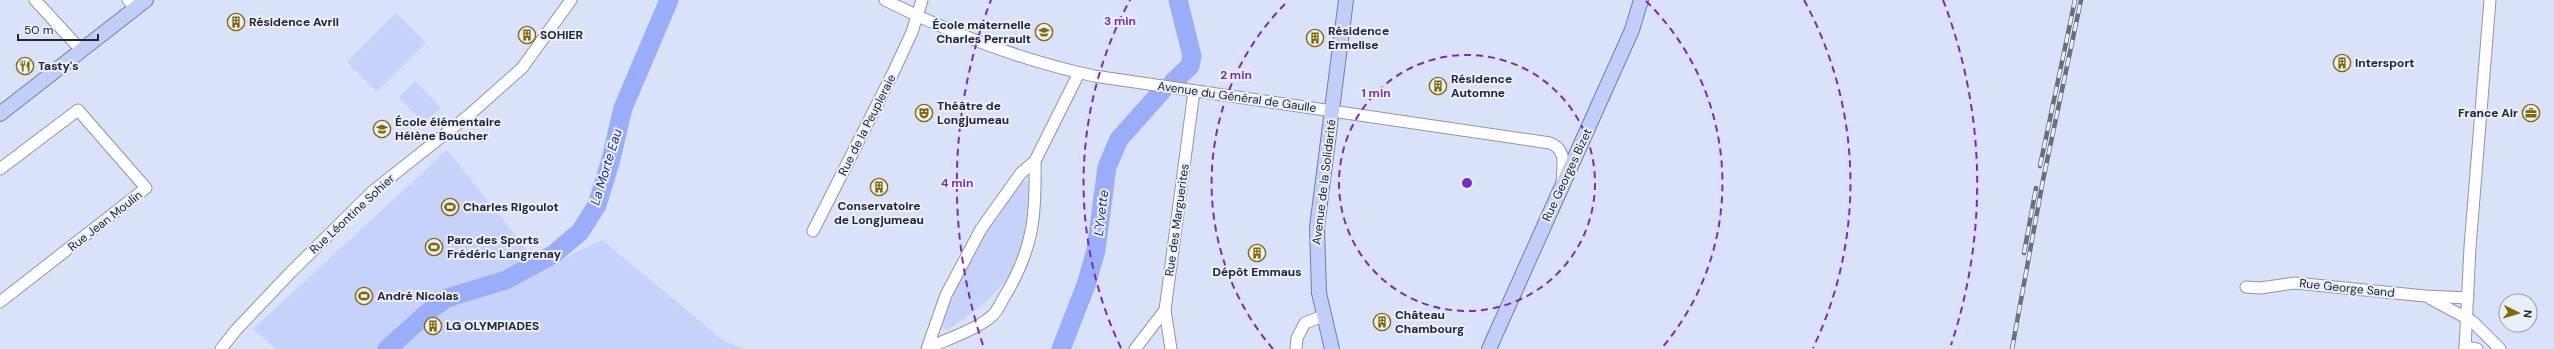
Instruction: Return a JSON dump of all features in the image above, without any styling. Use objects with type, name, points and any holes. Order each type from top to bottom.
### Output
[{"type":"main road","name":"Avenue de la Solidarité","points":[[1332,349],[1323,316],[1317,273],[1317,227],[1346,0]]},
{"type":"main road","name":"Rue Georges Bizet","points":[[1489,349],[1632,30],[1641,0]]},
{"type":"main road","points":[[0,114],[81,50],[137,3]]},
{"type":"street","points":[[35,0],[81,50]]},
{"type":"street","name":"Rue Léontine Sohier","points":[[221,349],[236,330],[280,284],[373,191],[469,114],[522,68],[570,0]]},
{"type":"street","name":"Avenue du Général de Gaulle","points":[[885,0],[917,16],[1001,51],[1079,73],[1550,143],[1556,145],[1563,155],[1562,188]]},
{"type":"street","name":"Rue de la Peupleraie","points":[[813,231],[890,78],[917,16],[922,0]]},
{"type":"street","points":[[2477,349],[2465,348],[2490,0]]},
{"type":"street","points":[[927,348],[946,295],[981,229],[1021,173],[1035,161],[1079,73]]},
{"type":"street","name":"Rue des Marguerites","points":[[1171,349],[1165,310],[1194,91]]},
{"type":"street","name":"Rue Jean Moulin","points":[[0,169],[78,110],[146,188],[0,302]]},
{"type":"street","points":[[927,348],[962,333],[994,314],[1016,277],[1030,239],[1036,209],[1035,161]]},
{"type":"street","name":"Rue George Sand","points":[[2246,287],[2260,288],[2295,283],[2425,296],[2468,298]]},
{"type":"street","name":"Rue George Sand","points":[[2425,296],[2467,318],[2500,349]]},
{"type":"street","points":[[1135,349],[1165,310]]},
{"type":"street","points":[[1296,349],[1299,334],[1305,323],[1323,316]]},
{"type":"shaded area","points":[[396,13],[426,43],[377,92],[347,62]]},
{"type":"shaded area","points":[[415,81],[441,108],[423,123],[399,97]]},
{"type":"shaded area","name":"Parc des Sports Frédéric Langrenay","points":[[447,150],[544,271],[574,253],[602,240],[724,341],[745,349],[276,349],[253,329]]},
{"type":"shaded area","points":[[1028,181],[1030,207],[1028,230],[1022,251],[1013,269],[1001,286],[986,301],[968,316],[947,330],[941,326],[946,311],[976,244],[988,222],[1002,202],[1015,188]]},
{"type":"waterway","name":"La Morte Eau","points":[[387,349],[434,307],[447,298],[506,280],[554,254],[580,232],[597,205],[610,163],[623,108],[669,0]]},
{"type":"waterway","name":"L'Yvette","points":[[1173,82],[1190,66],[1192,56],[1178,0]]},
{"type":"waterway","name":"L'Yvette","points":[[1061,349],[1086,285],[1096,250],[1107,167],[1119,139],[1162,91]]},
{"type":"railway","points":[[2040,166],[2075,0]]},
{"type":"railway","points":[[2012,349],[2043,180],[2081,0]]},
{"type":"railway","points":[[2024,253],[2036,188]]},
{"type":"place","name":"Résidence Avril","points":[[236,22]]},
{"type":"place","name":"École maternelle Charles Perrault","points":[[1044,32]]},
{"type":"place","name":"SOHIER","points":[[527,35]]},
{"type":"place","name":"Résidence Ermelise","points":[[1315,38]]},
{"type":"place","name":"Intersport","points":[[2342,63]]},
{"type":"place","name":"Tasty's","points":[[25,66]]},
{"type":"place","name":"Résidence Automne","points":[[1438,86]]},
{"type":"place","name":"Théâtre de Longjumeau","points":[[924,113]]},
{"type":"place","name":"France Air","points":[[2531,113]]},
{"type":"place","name":"École élémentaire Hélène Boucher","points":[[382,129]]},
{"type":"place","name":"Conservatoire de Longjumeau","points":[[879,187]]},
{"type":"place","name":"Charles Rigoulot","points":[[450,207]]},
{"type":"place","name":"Parc des Sports Frédéric Langrenay","points":[[434,247]]},
{"type":"place","name":"Dépôt Emmaus","points":[[1257,253]]},
{"type":"place","name":"André Nicolas","points":[[364,296]]},
{"type":"place","name":"Château Chambourg","points":[[1382,322]]},
{"type":"place","name":"LG OLYMPIADES","points":[[433,326]]}]
